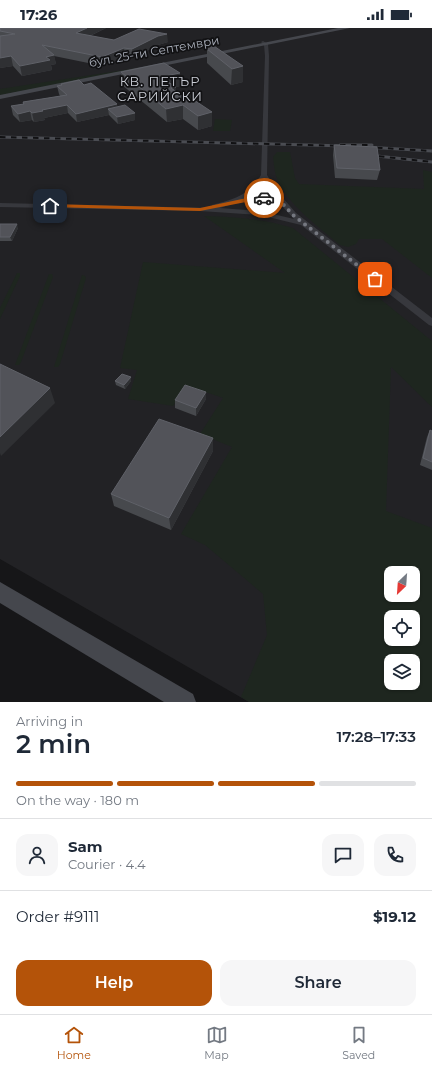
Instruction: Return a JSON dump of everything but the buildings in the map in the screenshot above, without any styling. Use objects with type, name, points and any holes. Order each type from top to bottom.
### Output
[{"type":"main road","name":"бул. 25-ти Септември","points":[[0,97],[242,49],[336,28]]},
{"type":"main road","name":"бул. 25-ти Септември","points":[[33,83],[143,66],[347,28]]},
{"type":"main road","points":[[242,49],[260,52],[267,56]]},
{"type":"main road","points":[[0,592],[185,702]]},
{"type":"street","points":[[238,201],[248,196],[256,189],[264,175],[267,56],[264,43]]},
{"type":"street","points":[[264,175],[273,191],[293,215],[432,323]]},
{"type":"street","points":[[200,209],[216,207],[238,201],[263,198],[281,202]]},
{"type":"street","points":[[260,213],[277,208],[281,202]]},
{"type":"street","points":[[0,205],[200,209],[260,213],[290,220],[308,227]]},
{"type":"shaded area","points":[[0,28],[432,28],[432,702],[249,702],[0,559]]},
{"type":"shaded area","points":[[163,64],[0,95],[0,89]]},
{"type":"shaded area","points":[[215,119],[232,120],[230,131],[213,131]]},
{"type":"shaded area","points":[[277,152],[290,152],[295,178],[299,184],[424,189],[423,170],[432,172],[432,278],[382,239],[359,239],[356,244],[348,247],[340,245],[294,205],[280,186],[275,174],[273,157]]},
{"type":"shaded area","points":[[204,216],[249,219],[271,222],[293,228],[432,341],[432,407],[391,367],[386,511],[432,528],[432,702],[249,702],[241,697],[267,635],[263,594],[205,545],[181,534],[232,447],[200,434],[223,398],[188,386],[173,406],[128,399],[137,370],[120,368],[143,262],[285,273]]},
{"type":"shaded area","points":[[17,273],[20,273],[20,276],[0,319],[0,308]]},
{"type":"shaded area","points":[[49,274],[52,274],[53,277],[21,362],[19,365],[15,365]]},
{"type":"shaded area","points":[[82,275],[86,278],[60,364],[58,367],[54,367]]},
{"type":"railway","points":[[0,137],[346,146]]},
{"type":"railway","points":[[340,145],[372,145]]},
{"type":"railway","points":[[366,147],[432,151]]},
{"type":"railway","points":[[368,155],[432,162]]},
{"type":"way so far","points":[[264,198],[271,198],[281,202],[293,215],[375,279]]},
{"type":"district","name":"КВ. ПЕТЪР САРИЙСКИ","points":[[160,88]]},
{"type":"route","points":[[50,206],[200,209],[226,205],[238,201],[264,198]]}]
